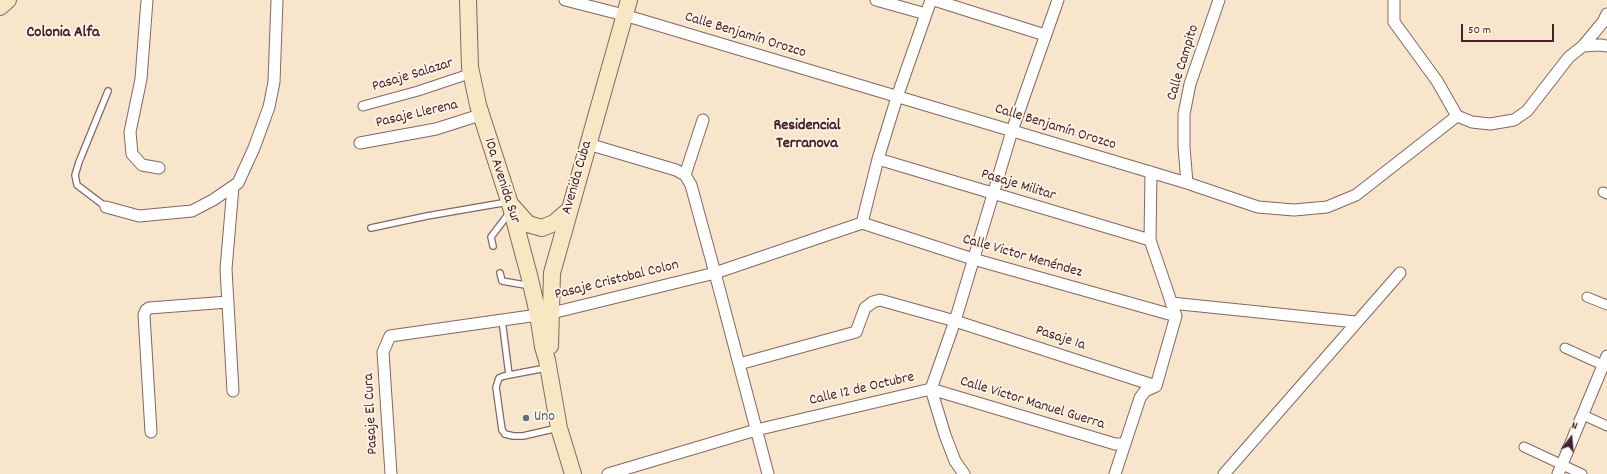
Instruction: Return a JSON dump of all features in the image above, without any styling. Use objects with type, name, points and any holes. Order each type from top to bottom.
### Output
[{"type":"main road","points":[[0,7],[8,0]]},
{"type":"main road","name":"10a Avenida Sur","points":[[468,0],[468,25],[472,73],[480,115],[510,205],[532,287],[545,313]]},
{"type":"main road","name":"Avenida Cuba","points":[[573,474],[559,428],[548,364],[550,346],[545,313],[552,273],[626,8]]},
{"type":"main road","points":[[510,205],[528,224],[542,228],[554,223],[569,210]]},
{"type":"street","points":[[147,0],[141,78],[130,132],[132,154],[142,165],[159,168]]},
{"type":"street","points":[[106,207],[139,216],[192,211],[238,183],[254,148],[269,107],[274,82],[277,0]]},
{"type":"street","name":"Calle Benjamín Orozco","points":[[564,0],[626,8],[897,97],[1151,172],[1258,207],[1294,210],[1327,207],[1356,195],[1457,116]]},
{"type":"street","points":[[876,0],[926,14]]},
{"type":"street","points":[[862,223],[878,159],[897,97],[931,0]]},
{"type":"street","points":[[934,0],[1045,35]]},
{"type":"street","name":"Calle 12 de Octubre","points":[[608,474],[756,430],[931,389],[955,321],[1012,131],[1058,0]]},
{"type":"street","name":"Calle Campito","points":[[1187,183],[1184,147],[1184,114],[1190,84],[1219,0]]},
{"type":"street","points":[[1394,0],[1394,22],[1437,81],[1457,116],[1472,122],[1490,124],[1514,120],[1527,110],[1569,57],[1583,46],[1607,14]]},
{"type":"street","points":[[1583,46],[1607,46]]},
{"type":"street","name":"Pasaje Salazar","points":[[363,106],[418,91],[472,73]]},
{"type":"street","name":"Pasaje Llerena","points":[[360,144],[436,129],[480,115]]},
{"type":"street","points":[[686,175],[703,120]]},
{"type":"street","points":[[588,144],[676,170],[686,175],[691,185],[768,474]]},
{"type":"street","name":"Pasaje Militar","points":[[878,159],[1150,240]]},
{"type":"street","points":[[1115,474],[1140,398],[1145,391],[1156,386],[1176,316],[1150,240],[1151,172]]},
{"type":"street","points":[[233,187],[226,269],[233,391]]},
{"type":"street","name":"Calle Victor Menéndez","points":[[862,223],[973,260],[1176,316]]},
{"type":"street","name":"Pasaje Cristobal Colon","points":[[383,352],[390,336],[545,313],[715,273],[862,223]]},
{"type":"street","points":[[1224,474],[1400,273]]},
{"type":"street","points":[[1587,297],[1607,305]]},
{"type":"street","name":"Pasaje 1a","points":[[739,364],[856,332],[865,308],[873,302],[880,300],[955,321],[1156,386]]},
{"type":"street","points":[[151,432],[144,315],[146,310],[149,308],[228,302]]},
{"type":"street","points":[[1171,303],[1356,322]]},
{"type":"street","points":[[1560,470],[1606,363],[1565,348]]},
{"type":"street","name":"Pasaje El Cura","points":[[383,352],[391,474]]},
{"type":"street","points":[[931,389],[945,435],[955,461],[964,474]]},
{"type":"street","name":"Calle Victor Manuel Guerra","points":[[931,389],[1115,444],[1124,444]]},
{"type":"street","points":[[1583,415],[1607,426]]},
{"type":"street","points":[[1524,447],[1560,470],[1582,474]]},
{"type":"lane","points":[[106,207],[77,185],[75,175],[108,91]]},
{"type":"lane","points":[[371,228],[427,216],[510,205]]},
{"type":"lane","points":[[493,246],[491,237],[510,205]]},
{"type":"lane","points":[[500,273],[502,281],[532,287]]},
{"type":"lane","points":[[502,319],[509,375]]},
{"type":"lane","points":[[548,364],[499,378],[496,387],[502,430],[505,434],[524,436],[559,428]]},
{"type":"place","name":"Uno","points":[[526,418]]},
{"type":"district","name":"Colonia Alfa","points":[[63,34]]},
{"type":"district","name":"Residencial Terranova","points":[[807,136]]}]
